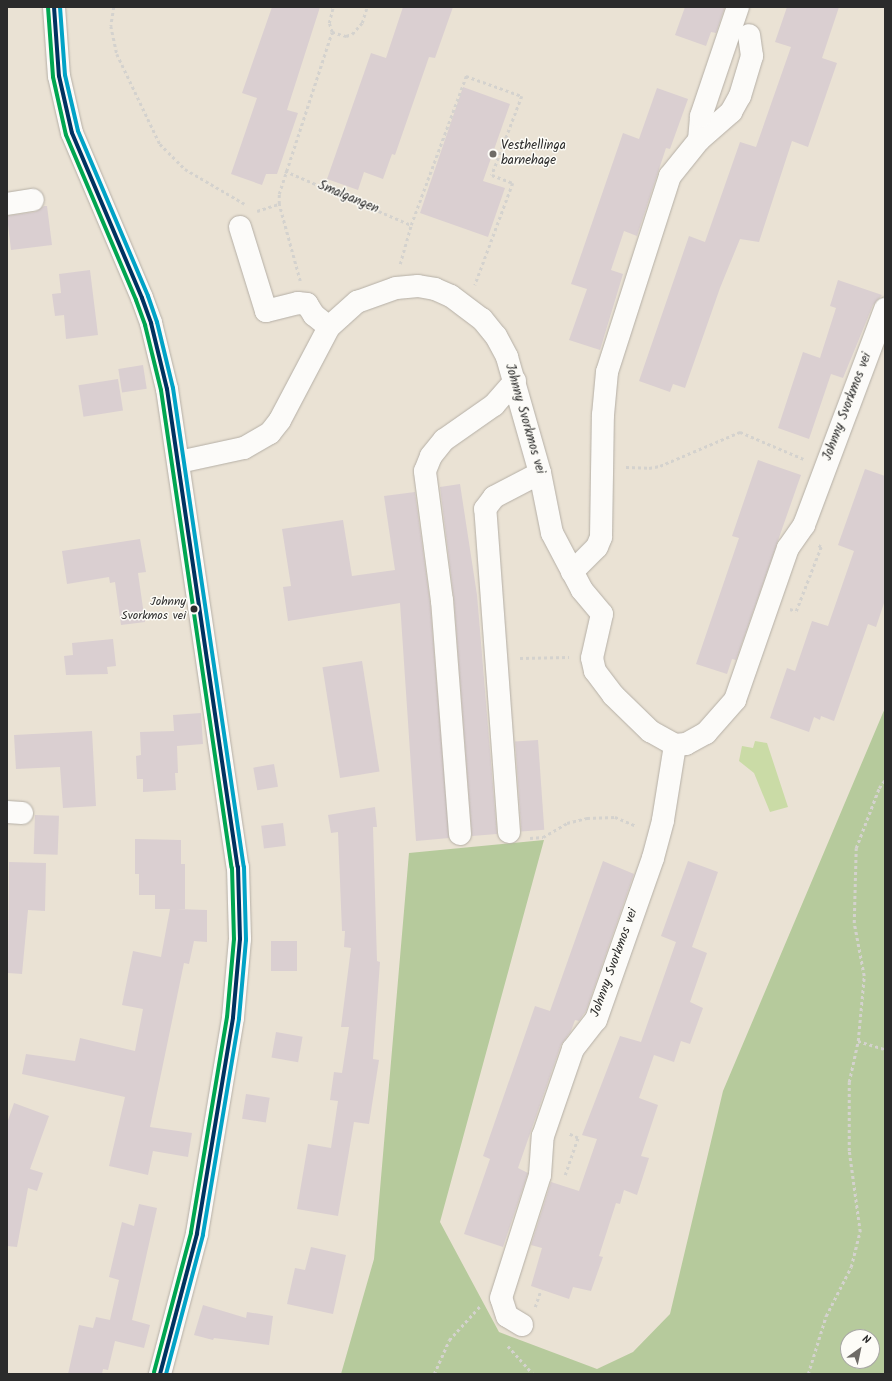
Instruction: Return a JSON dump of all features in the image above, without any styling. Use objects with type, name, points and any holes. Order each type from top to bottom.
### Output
[{"type":"street","points":[[54,7],[59,76],[69,120],[87,170],[151,323],[167,389],[235,833],[241,904],[240,939],[232,1018],[197,1234],[160,1374]]},
{"type":"street","points":[[699,140],[701,116],[738,7]]},
{"type":"street","points":[[572,572],[597,547],[601,537],[603,414],[607,372],[670,176],[699,140],[731,112],[740,96],[752,56],[749,35]]},
{"type":"street","points":[[7,204],[33,200]]},
{"type":"street","points":[[247,216],[266,311],[298,303],[307,304],[314,316],[329,327]]},
{"type":"street","name":"Johnny Svorkmos vei","points":[[179,462],[244,448],[270,433],[280,420],[329,327],[357,302],[396,288],[418,286],[435,289],[467,306],[496,336],[515,381],[540,473],[552,533],[572,572],[602,614],[592,658],[598,677],[650,731],[675,746],[686,744],[706,733],[735,700],[788,548],[804,525],[885,309]]},
{"type":"street","points":[[460,834],[442,601],[425,471],[431,456],[444,440],[494,405],[515,381]]},
{"type":"street","points":[[510,832],[484,509],[494,497],[540,473]]},
{"type":"street","name":"Johnny Svorkmos vei","points":[[501,1298],[538,1182],[542,1136],[573,1050],[596,1020],[659,839],[675,746]]},
{"type":"street","points":[[501,1298],[507,1316],[522,1325]]},
{"type":"path","points":[[114,7],[111,26],[117,54],[160,144],[185,169],[238,198],[247,216],[279,204]]},
{"type":"path","points":[[307,304],[279,204],[285,171],[332,32],[329,23],[333,7]]},
{"type":"path","points":[[332,32],[346,36],[352,34],[362,23],[367,7]]},
{"type":"path","points":[[396,288],[403,249],[466,76],[522,96],[492,175],[512,183],[467,306]]},
{"type":"path","name":"Smalgangen","points":[[285,171],[411,225]]},
{"type":"path","points":[[603,467],[639,469],[660,466],[740,432],[756,437],[802,458],[826,464]]},
{"type":"path","points":[[530,657],[553,656]]},
{"type":"path","points":[[808,1374],[826,1316],[851,1267],[860,1232],[849,1151],[849,1082],[858,1041],[864,976],[854,923],[856,848],[879,788],[885,780]]},
{"type":"path","points":[[510,832],[522,838],[543,837],[567,823],[606,816],[626,821],[659,839]]},
{"type":"path","points":[[858,1041],[885,1049]]},
{"type":"path","points":[[434,1374],[449,1340],[476,1307],[501,1298]]},
{"type":"green space","points":[[885,708],[885,1374],[341,1374],[374,1259],[409,853],[544,840],[440,1222],[499,1332],[597,1369],[633,1352],[670,1314],[723,1091]]},
{"type":"green space","points":[[755,741],[767,743],[788,807],[770,812],[754,773],[739,761],[742,746],[753,748]]},
{"type":"building","points":[[272,7],[320,7],[287,110],[298,113],[277,174],[266,174],[262,185],[231,174],[257,98],[242,93]]},
{"type":"building","points":[[403,7],[453,7],[435,58],[429,57],[395,155],[392,154],[383,179],[364,172],[358,190],[327,179],[371,53],[386,58]]},
{"type":"building","points":[[685,7],[725,7],[716,33],[711,32],[706,46],[675,35]]},
{"type":"building","points":[[787,7],[839,7],[822,58],[837,63],[808,147],[792,141],[759,242],[740,239],[720,288],[685,388],[673,384],[670,392],[639,381],[689,236],[705,242],[740,142],[756,147],[791,47],[775,42]]},
{"type":"building","points":[[463,87],[510,104],[483,181],[505,188],[488,237],[420,213]]},
{"type":"building","points":[[657,88],[688,99],[670,149],[666,148],[637,236],[624,231],[611,270],[623,274],[600,350],[569,340],[587,289],[571,284],[623,133],[639,139]]},
{"type":"building","points":[[44,206],[47,206],[52,245],[11,250],[7,216],[35,212]]},
{"type":"building","points":[[90,270],[98,335],[66,339],[64,315],[55,316],[52,294],[61,293],[59,274]]},
{"type":"building","points":[[838,280],[882,295],[873,305],[843,378],[831,374],[809,439],[778,428],[803,352],[820,358],[836,308],[830,306]]},
{"type":"building","points":[[143,365],[147,389],[122,393],[118,369]]},
{"type":"building","points":[[118,379],[123,411],[83,417],[78,385]]},
{"type":"building","points":[[758,460],[801,475],[736,660],[732,659],[727,674],[696,664],[739,538],[732,536]]},
{"type":"building","points":[[865,469],[885,476],[885,600],[876,627],[868,624],[834,721],[821,716],[820,720],[814,717],[809,732],[770,718],[787,668],[795,671],[812,621],[828,626],[854,551],[838,545]]},
{"type":"building","points":[[460,484],[477,595],[497,834],[472,836],[454,600],[440,487]]},
{"type":"building","points":[[415,492],[430,602],[449,838],[416,841],[400,603],[288,621],[283,587],[291,586],[282,529],[343,520],[352,576],[395,570],[384,496]]},
{"type":"building","points":[[140,539],[146,572],[138,573],[145,622],[121,625],[115,582],[110,583],[109,577],[67,584],[62,551]]},
{"type":"building","points":[[113,639],[116,666],[107,667],[108,674],[66,675],[64,656],[73,655],[72,643]]},
{"type":"building","points":[[362,661],[380,772],[340,778],[322,667]]},
{"type":"building","points":[[201,713],[203,744],[177,746],[178,773],[175,773],[176,790],[143,792],[143,779],[137,779],[136,756],[141,755],[140,732],[174,731],[173,715]]},
{"type":"building","points":[[92,731],[96,806],[63,808],[60,767],[16,769],[14,735]]},
{"type":"building","points":[[538,740],[544,830],[521,831],[515,742]]},
{"type":"building","points":[[274,764],[278,787],[257,790],[253,768]]},
{"type":"building","points":[[375,807],[377,827],[373,827],[377,961],[380,962],[373,1059],[379,1060],[369,1124],[354,1122],[338,1216],[297,1209],[308,1144],[331,1148],[338,1101],[330,1100],[334,1072],[342,1073],[349,1027],[341,1027],[351,948],[344,947],[345,931],[342,931],[338,832],[331,833],[328,815]]},
{"type":"building","points":[[35,815],[59,816],[58,855],[34,854]]},
{"type":"building","points":[[283,823],[286,846],[264,849],[261,826]]},
{"type":"building","points":[[135,839],[181,840],[181,864],[185,864],[185,909],[176,909],[207,910],[207,942],[194,941],[189,964],[184,963],[150,1127],[192,1133],[188,1157],[153,1151],[148,1175],[109,1166],[125,1097],[22,1074],[26,1054],[75,1061],[80,1038],[135,1051],[143,1009],[122,1005],[133,951],[161,957],[170,909],[155,909],[155,895],[139,895],[139,874],[135,874]]},
{"type":"building","points":[[603,861],[634,874],[586,1011],[579,1021],[575,1020],[571,1031],[561,1045],[518,1168],[528,1173],[503,1247],[464,1234],[490,1159],[483,1156],[535,1006],[550,1011]]},
{"type":"building","points":[[688,861],[718,872],[692,947],[707,953],[690,1002],[703,1008],[690,1044],[681,1041],[674,1062],[654,1055],[639,1098],[658,1105],[641,1156],[649,1158],[637,1195],[624,1190],[620,1204],[616,1203],[599,1256],[603,1257],[591,1291],[573,1287],[569,1299],[531,1286],[542,1248],[531,1245],[551,1182],[579,1191],[597,1139],[582,1135],[620,1036],[641,1042],[676,942],[661,936]]},
{"type":"building","points":[[9,862],[46,863],[45,911],[28,910],[22,974],[8,973]]},
{"type":"building","points":[[271,941],[297,941],[297,971],[271,971]]},
{"type":"building","points":[[276,1032],[303,1037],[298,1062],[271,1058]]},
{"type":"building","points":[[246,1094],[270,1098],[266,1122],[242,1119]]},
{"type":"building","points":[[14,1103],[49,1116],[30,1169],[43,1173],[37,1191],[28,1188],[17,1247],[7,1246],[7,1123]]},
{"type":"building","points":[[139,1204],[157,1208],[132,1320],[150,1325],[144,1348],[115,1341],[108,1370],[103,1369],[102,1374],[68,1374],[79,1325],[93,1328],[96,1317],[110,1320],[119,1280],[109,1277],[122,1222],[134,1226]]},
{"type":"building","points":[[311,1247],[346,1255],[333,1314],[287,1304],[295,1268],[305,1270]]},
{"type":"building","points":[[203,1305],[246,1318],[247,1312],[273,1316],[269,1345],[214,1338],[213,1340],[194,1335]]},
{"type":"transit line","points":[[48,7],[53,77],[66,135],[136,300],[145,325],[161,390],[232,868],[234,939],[227,1017],[191,1233],[154,1372]]},
{"type":"transit line","points":[[54,7],[59,76],[72,133],[142,298],[151,323],[167,389],[238,867],[240,939],[233,1018],[197,1234],[160,1374]]},
{"type":"transit line","points":[[60,7],[65,75],[78,131],[148,296],[157,322],[173,388],[244,867],[246,940],[239,1019],[203,1235],[166,1374]]},
{"type":"place","name":"Vesthellinga barnehage","points":[[493,154]]},
{"type":"place","name":"Johnny Svorkmos vei","points":[[194,609]]}]
